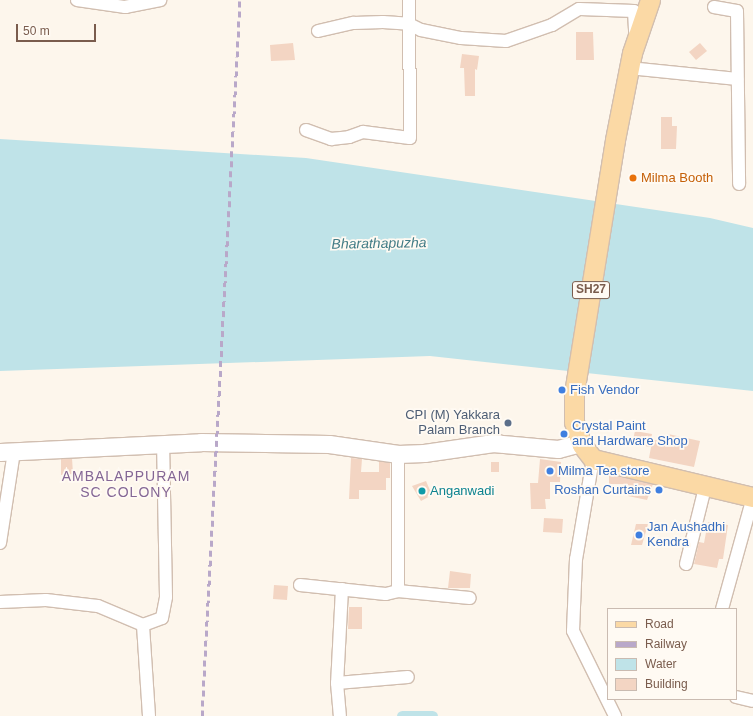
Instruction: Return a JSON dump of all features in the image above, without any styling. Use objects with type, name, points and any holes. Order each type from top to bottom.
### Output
[{"type":"main road","name":"SH27","points":[[593,459],[581,443],[574,422],[574,394],[607,186],[629,68],[650,0]]},
{"type":"main road","points":[[593,459],[705,488],[753,497]]},
{"type":"street","points":[[77,0],[125,7],[144,5],[160,0]]},
{"type":"street","points":[[306,130],[331,138],[348,137],[363,132],[410,138],[409,0]]},
{"type":"street","points":[[714,7],[737,11],[739,184]]},
{"type":"street","points":[[318,31],[354,24],[409,24],[421,30],[461,38],[506,40],[552,25],[579,9],[634,11],[636,42]]},
{"type":"street","points":[[629,68],[737,79]]},
{"type":"street","points":[[0,543],[7,451],[163,444],[329,444],[398,454],[424,453],[493,443],[558,449],[581,443]]},
{"type":"street","points":[[0,602],[46,600],[98,606],[143,625],[162,618],[166,597],[163,444]]},
{"type":"street","points":[[398,454],[398,591]]},
{"type":"street","points":[[593,459],[576,559],[573,631],[607,700]]},
{"type":"street","points":[[686,564],[705,488]]},
{"type":"street","points":[[722,608],[753,497]]},
{"type":"street","points":[[300,585],[386,594],[398,591],[470,598]]},
{"type":"street","points":[[340,716],[336,683],[342,589]]},
{"type":"street","points":[[143,625],[149,716]]},
{"type":"street","points":[[336,683],[408,676]]},
{"type":"street","points":[[737,697],[753,701]]},
{"type":"street","points":[[607,700],[615,716]]},
{"type":"water","name":"Bharathapuzha","points":[[0,139],[306,158],[710,218],[753,228],[753,391],[430,356],[0,371]]},
{"type":"building","points":[[576,32],[593,32],[594,60],[576,60]]},
{"type":"building","points":[[293,43],[295,60],[271,61],[270,45]]},
{"type":"building","points":[[700,43],[707,51],[696,60],[689,52]]},
{"type":"building","points":[[462,54],[479,56],[477,70],[475,69],[475,96],[465,96],[464,68],[460,68]]},
{"type":"building","points":[[661,117],[672,117],[672,126],[677,126],[676,149],[661,149]]},
{"type":"building","points":[[635,431],[652,434],[651,439],[667,443],[668,434],[700,441],[694,467],[649,458],[651,447],[632,444]]},
{"type":"building","points":[[72,458],[73,474],[61,475],[61,459]]},
{"type":"building","points":[[351,458],[362,459],[361,472],[379,472],[379,461],[390,463],[390,478],[386,478],[386,490],[359,490],[359,499],[349,499]]},
{"type":"building","points":[[540,459],[561,462],[560,482],[550,482],[550,499],[545,499],[546,509],[531,509],[530,483],[538,483]]},
{"type":"building","points":[[491,462],[499,462],[499,472],[491,472]]},
{"type":"building","points":[[609,474],[653,484],[647,500],[628,496],[628,484],[609,484]]},
{"type":"building","name":"Anganwadi","points":[[426,481],[432,495],[421,501],[412,486]]},
{"type":"building","points":[[544,518],[563,519],[562,533],[543,532]]},
{"type":"building","points":[[708,522],[728,525],[723,559],[719,559],[717,568],[694,564],[699,542],[704,543]]},
{"type":"building","name":"Jan Aushadhi Kendra","points":[[636,524],[648,524],[642,545],[631,545]]},
{"type":"building","points":[[450,571],[471,574],[470,588],[448,588]]},
{"type":"building","points":[[274,585],[288,586],[287,600],[273,599]]},
{"type":"building","points":[[349,607],[362,607],[362,629],[348,629]]},
{"type":"waterway","points":[[402,716],[432,716]]},
{"type":"railway","points":[[202,716],[240,0]]},
{"type":"place","name":"Milma Booth","points":[[633,178]]},
{"type":"place","name":"Fish Vendor","points":[[562,390]]},
{"type":"place","name":"CPI (M) Yakkara Palam Branch","points":[[508,423]]},
{"type":"place","name":"Crystal Paint and Hardware Shop","points":[[564,434]]},
{"type":"place","name":"Milma Tea store","points":[[550,471]]},
{"type":"place","name":"Roshan Curtains","points":[[659,490]]},
{"type":"place","name":"Anganwadi","points":[[422,491]]},
{"type":"place","name":"Jan Aushadhi Kendra","points":[[639,535]]},
{"type":"district","name":"AMBALAPPURAM SC COLONY","points":[[126,484]]}]
